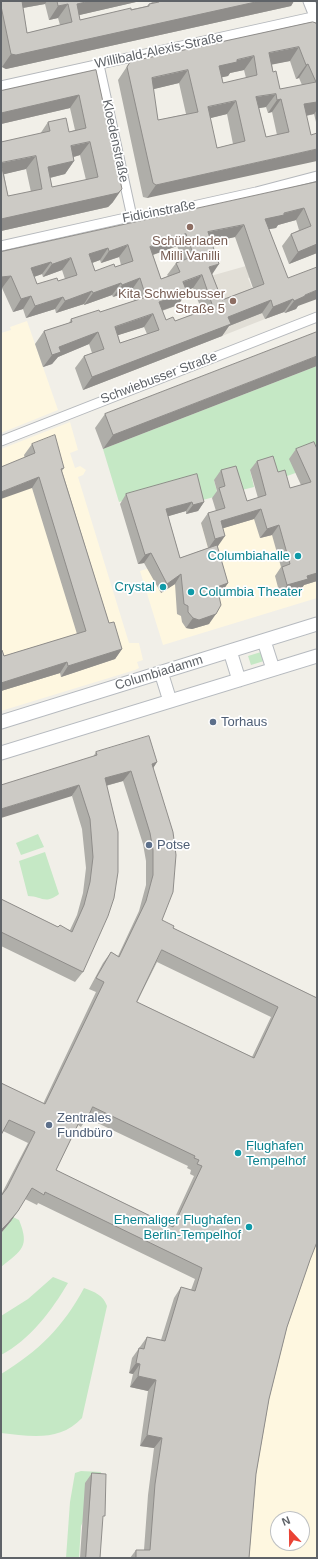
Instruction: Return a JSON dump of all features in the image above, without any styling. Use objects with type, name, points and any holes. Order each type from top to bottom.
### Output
[{"type":"main road","name":"Columbiadamm","points":[[1,722],[317,624]]},
{"type":"main road","points":[[264,641],[273,669]]},
{"type":"main road","points":[[230,651],[239,680]]},
{"type":"main road","points":[[1,752],[317,656]]},
{"type":"main road","points":[[161,672],[170,701]]},
{"type":"street","points":[[309,1],[316,18]]},
{"type":"street","name":"Willibald-Alexis-Straße","points":[[1,86],[316,18]]},
{"type":"street","name":"Kloedenstraße","points":[[99,65],[132,217]]},
{"type":"street","name":"Fidicinstraße","points":[[1,246],[132,217],[144,217],[256,192],[317,176]]},
{"type":"street","name":"Schwiebusser Straße","points":[[1,441],[317,317]]},
{"type":"shaded area","name":"Kita Schwiebusser Straße 5","points":[[246,266],[251,277],[248,278],[265,319],[222,336],[200,279]]},
{"type":"shaded area","points":[[27,321],[58,410],[1,433],[1,333],[11,330],[10,327]]},
{"type":"shaded area","points":[[70,422],[78,450],[70,453],[75,468],[80,466],[86,470],[83,475],[78,477],[129,643],[139,643],[143,660],[137,662],[139,668],[135,670],[1,711],[1,449]]},
{"type":"shaded area","points":[[317,488],[317,598],[163,645],[140,571],[208,549],[201,523]]},
{"type":"shaded area","points":[[317,1234],[317,1558],[242,1558],[270,1373]]},
{"type":"green space","points":[[317,366],[317,465],[271,482],[250,470],[254,487],[234,492],[214,480],[218,496],[195,502],[190,484],[119,502],[103,449]]},
{"type":"green space","points":[[261,652],[264,661],[251,665],[248,656]]},
{"type":"green space","points":[[38,834],[44,847],[21,855],[16,843]]},
{"type":"green space","points":[[45,852],[59,894],[50,899],[28,896],[19,861]]},
{"type":"green space","points":[[13,1217],[19,1220],[24,1236],[24,1242],[19,1252],[1,1267],[1,1233]]},
{"type":"green space","points":[[53,1277],[68,1283],[55,1304],[31,1333],[12,1349],[1,1355],[1,1316],[28,1299]]},
{"type":"green space","points":[[84,1288],[98,1294],[107,1306],[82,1418],[73,1426],[64,1431],[44,1436],[1,1433],[1,1374],[27,1356],[49,1337],[68,1315]]},
{"type":"green space","points":[[81,1471],[101,1472],[99,1484],[81,1526],[79,1558],[66,1558],[70,1502],[75,1473]]},
{"type":"building","points":[[1,1],[22,1],[27,33],[72,22],[68,4],[58,6],[57,1],[90,1],[77,4],[80,20],[131,8],[131,10],[149,6],[149,4],[159,1],[260,1],[16,55],[11,54]]},
{"type":"building","points":[[313,22],[316,23],[317,102],[304,104],[311,135],[317,133],[317,149],[156,185],[153,183],[127,67],[130,62]],"holes":[[[299,47],[306,65],[308,64],[316,82],[280,89],[276,71],[273,72],[269,53]],[[254,56],[257,75],[223,83],[219,66],[237,62],[237,60]],[[188,70],[198,112],[158,120],[152,78]],[[276,94],[277,100],[281,99],[289,132],[266,137],[256,97]],[[236,101],[245,141],[217,148],[208,107]]]},
{"type":"building","points":[[96,70],[122,189],[118,193],[1,219],[1,163],[1,142],[50,131],[48,122],[66,118],[69,132],[86,128],[79,95],[1,113],[1,91]],"holes":[[[90,142],[98,177],[52,187],[48,167],[74,161],[71,146]],[[36,156],[42,189],[8,196],[1,163]]]},
{"type":"building","points":[[317,182],[317,244],[298,252],[291,234],[311,226],[304,208],[284,213],[284,215],[265,219],[288,278],[317,267],[317,290],[294,301],[293,299],[273,307],[271,300],[228,317],[231,324],[92,377],[84,356],[104,349],[98,332],[59,347],[61,352],[52,355],[44,331],[72,322],[71,319],[99,310],[100,312],[146,297],[140,278],[93,293],[92,291],[65,301],[63,297],[35,306],[31,296],[21,299],[11,276],[1,277],[1,252]],"holes":[[[244,225],[264,284],[222,300],[209,267],[219,264],[208,232]],[[186,234],[194,256],[176,263],[180,272],[161,279],[150,247]],[[128,245],[133,261],[115,267],[114,264],[95,271],[89,254],[108,248],[109,251]],[[71,258],[77,275],[58,281],[57,278],[37,284],[31,268],[51,262],[52,264]],[[202,275],[213,307],[175,321],[173,317],[166,320],[159,302],[187,292],[183,282]],[[153,314],[159,330],[120,343],[115,327]]]},
{"type":"building","points":[[317,332],[317,356],[113,435],[105,414]]},
{"type":"building","points":[[55,435],[64,468],[61,469],[109,623],[114,622],[122,649],[68,666],[67,662],[1,683],[2,650],[4,656],[86,631],[39,477],[1,492],[1,467],[35,453],[32,444]]},
{"type":"building","points":[[314,442],[317,449],[317,573],[307,576],[308,579],[287,585],[282,567],[290,564],[279,525],[267,529],[261,509],[221,521],[225,536],[215,539],[208,513],[225,508],[219,488],[225,486],[221,470],[236,466],[247,501],[266,495],[257,461],[273,456],[278,472],[285,470],[290,488],[311,482],[296,449]]},
{"type":"building","points":[[197,474],[204,502],[193,505],[192,502],[166,509],[180,558],[217,545],[228,583],[217,587],[221,605],[216,614],[199,620],[193,618],[188,612],[188,606],[184,604],[181,574],[167,584],[151,553],[145,555],[126,494]]},
{"type":"building","name":"Flughafen Tempelhof","points":[[149,736],[157,762],[152,764],[173,832],[176,855],[173,892],[162,920],[174,926],[173,928],[317,998],[317,1242],[287,1327],[269,1399],[256,1474],[249,1558],[136,1558],[136,1550],[150,1550],[155,1484],[162,1438],[147,1435],[156,1380],[138,1376],[140,1364],[136,1363],[139,1348],[144,1349],[147,1337],[165,1341],[181,1287],[195,1291],[202,1268],[45,1192],[44,1195],[32,1188],[18,1211],[1,1230],[1,1196],[7,1188],[35,1132],[9,1120],[1,1135],[1,1083],[45,1104],[104,982],[96,978],[111,952],[119,957],[146,901],[153,875],[153,850],[150,833],[131,771],[105,778],[118,832],[118,872],[114,898],[108,916],[83,972],[1,932],[1,899],[58,927],[60,925],[72,932],[84,905],[90,882],[93,857],[90,819],[79,785],[1,809],[1,785],[97,755],[96,752]],"holes":[[[162,950],[278,1007],[254,1058],[137,1002]],[[93,1107],[195,1156],[194,1158],[199,1160],[197,1164],[202,1166],[173,1227],[56,1170],[83,1114],[88,1116]]]},
{"type":"building","points":[[92,1473],[106,1474],[105,1516],[103,1516],[100,1558],[86,1558]]},
{"type":"place","name":"Schülerladen Milli Vanilli","points":[[190,227]]},
{"type":"place","name":"Kita Schwiebusser Straße 5","points":[[233,301]]},
{"type":"place","name":"Columbiahalle","points":[[298,556]]},
{"type":"place","name":"Crystal","points":[[163,587]]},
{"type":"place","name":"Columbia Theater","points":[[191,592]]},
{"type":"place","name":"Torhaus","points":[[213,722]]},
{"type":"place","name":"Potse","points":[[149,845]]},
{"type":"place","name":"Zentrales Fundbüro","points":[[49,1125]]},
{"type":"place","name":"Flughafen Tempelhof","points":[[238,1153]]},
{"type":"place","name":"Ehemaliger Flughafen Berlin-Tempelhof","points":[[249,1227]]}]
